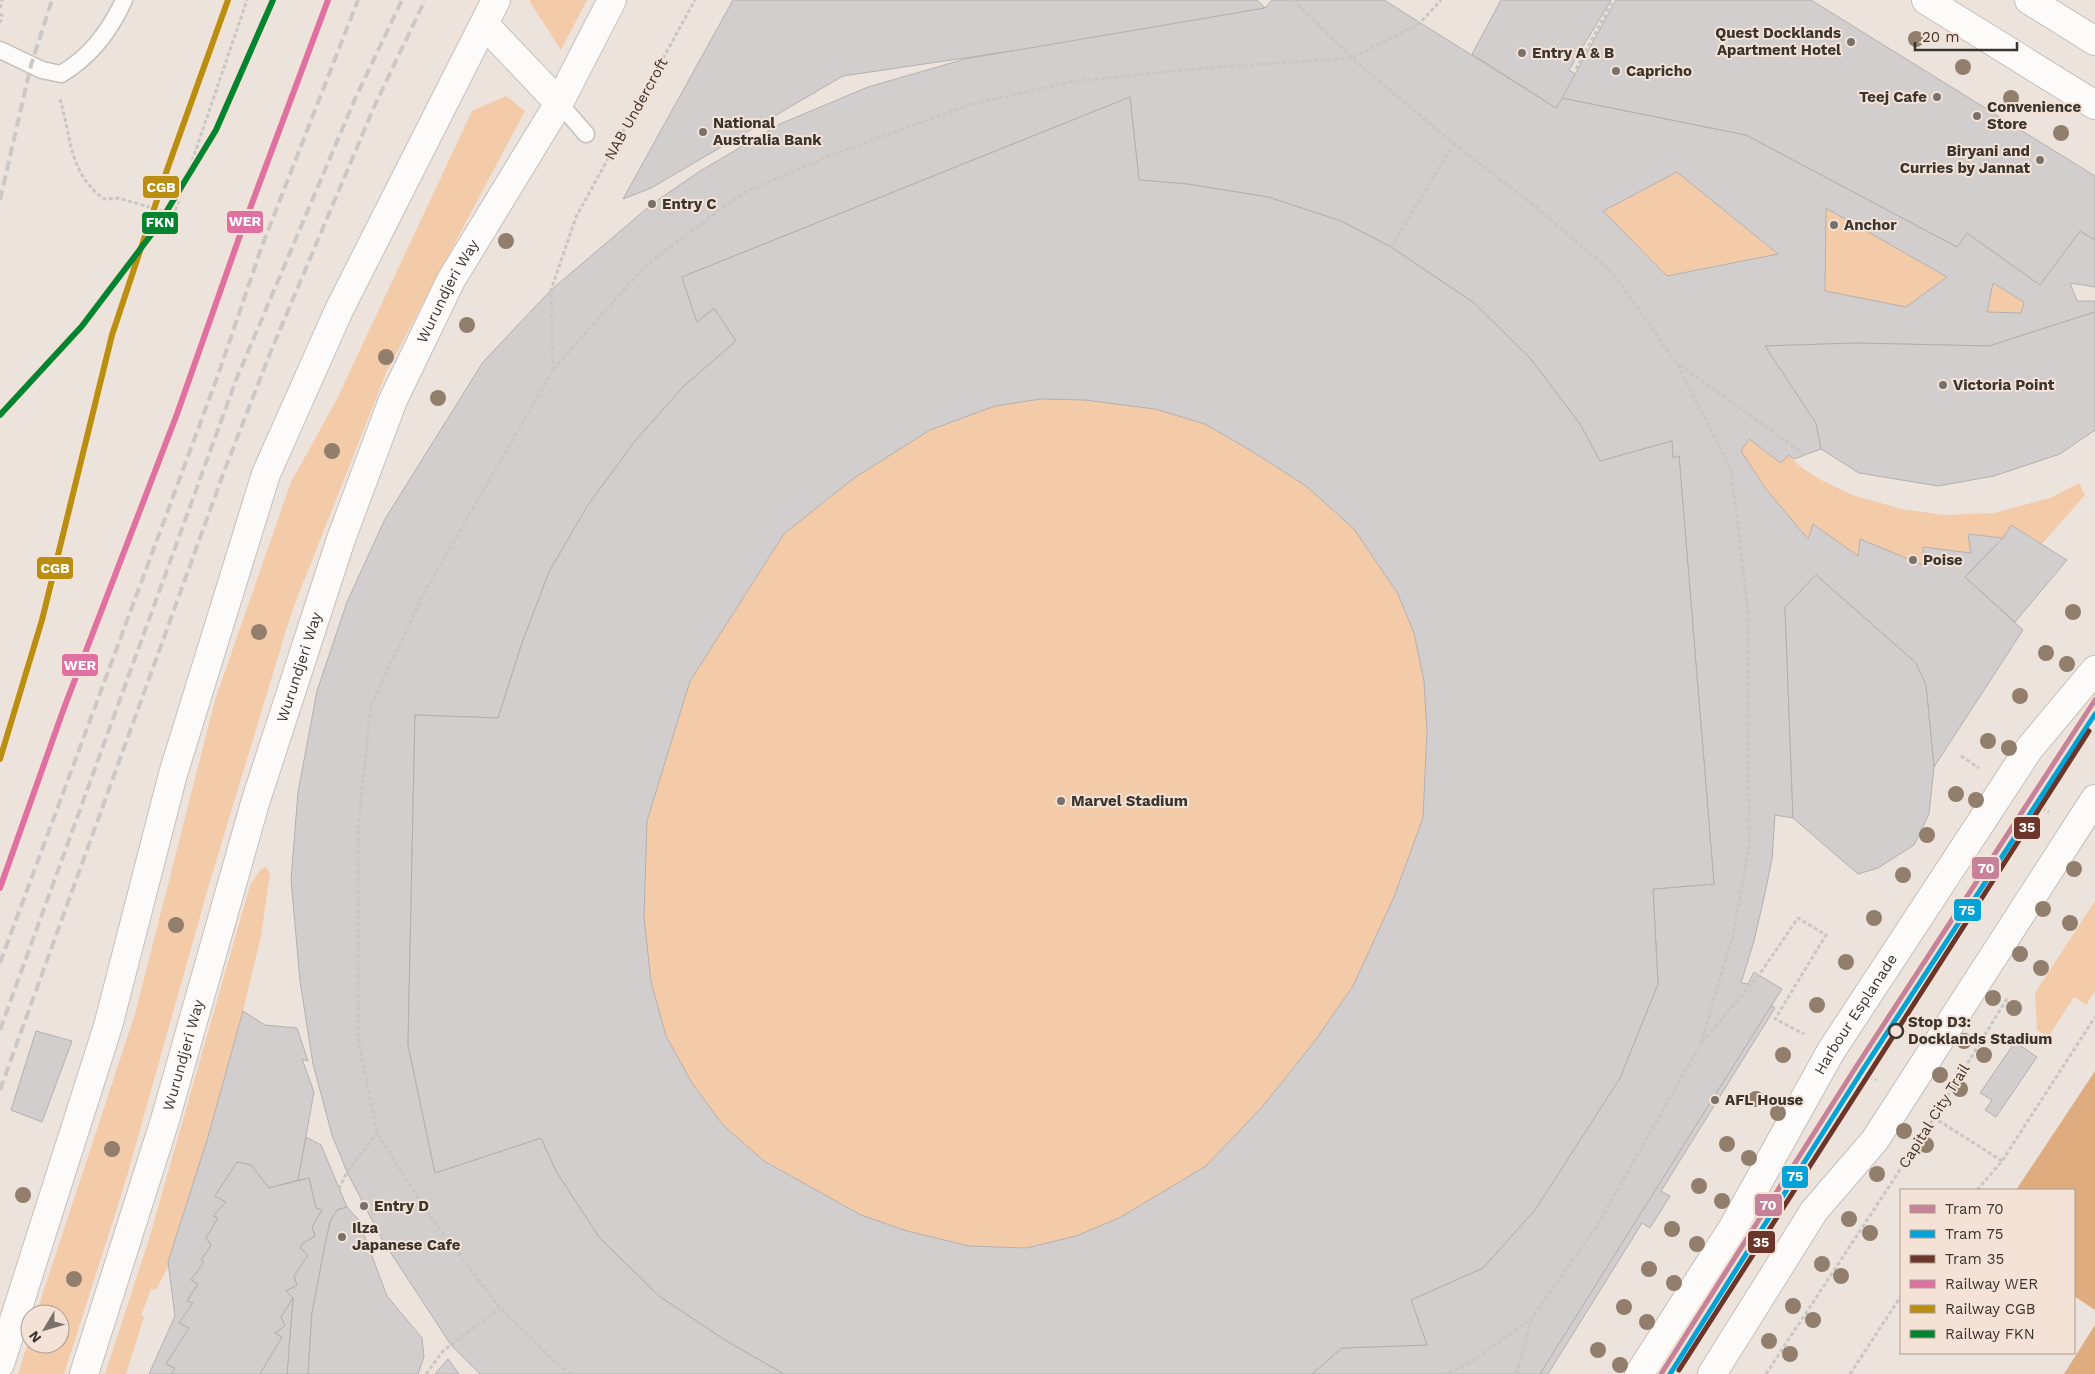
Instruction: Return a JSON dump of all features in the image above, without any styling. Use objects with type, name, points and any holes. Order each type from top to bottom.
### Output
[{"type":"main road","points":[[0,1364],[108,1026],[173,774],[266,474],[339,310],[496,0]]},
{"type":"main road","name":"Wurundjeri Way","points":[[84,1374],[165,1120],[255,803],[341,539],[386,418],[452,280],[559,103],[612,0]]},
{"type":"main road","points":[[1926,0],[2095,105]]},
{"type":"main road","points":[[2029,0],[2095,41]]},
{"type":"main road","points":[[485,24],[559,103]]},
{"type":"main road","name":"Harbour Esplanade","points":[[1639,1374],[1732,1230],[1837,1043],[2029,749],[2095,670]]},
{"type":"main road","points":[[1712,1374],[1814,1211],[1875,1140],[2095,799]]},
{"type":"lane","points":[[0,50],[42,70],[61,74],[80,63],[99,42],[124,0]]},
{"type":"lane","points":[[559,103],[586,134]]},
{"type":"path","points":[[0,8],[2,0]]},
{"type":"path","points":[[42,70],[56,85],[71,150],[81,175],[89,187],[104,200],[118,198],[174,214],[247,0]]},
{"type":"path","name":"NAB Undercroft","points":[[553,370],[551,290],[576,217],[695,0]]},
{"type":"path","points":[[1293,0],[1352,58],[1454,144],[1536,207],[1613,274],[1678,364],[1731,469],[1748,611],[1749,846],[1733,935],[1701,1043]]},
{"type":"path","points":[[571,1374],[552,1359],[500,1308],[430,1216],[377,1133],[358,1038],[358,828],[371,705],[424,593],[553,370],[644,266],[743,193],[837,153],[969,105],[1068,82],[1204,68],[1352,58],[1420,23],[1441,0]]},
{"type":"path","points":[[1576,69],[1613,0]]},
{"type":"path","points":[[0,14],[2,15],[0,23]]},
{"type":"path","points":[[1391,248],[1454,144]]},
{"type":"path","points":[[1678,364],[1805,455]]},
{"type":"path","points":[[1447,1374],[1475,1359],[1532,1318],[1597,1226],[1701,1043],[1759,975],[1798,918],[1826,935],[1775,1018],[1808,1036]]},
{"type":"path","name":"Capital City Trail","points":[[1766,1374],[1934,1118],[2012,990]]},
{"type":"path","points":[[1978,1189],[2002,1161],[2095,1017]]},
{"type":"path","points":[[339,1190],[347,1172],[377,1133]]},
{"type":"path","points":[[1850,1374],[1900,1298]]},
{"type":"path","points":[[426,1374],[443,1352],[500,1308]]},
{"type":"path","points":[[1516,1374],[1519,1369],[1532,1318]]},
{"type":"shaded area","points":[[530,0],[587,0],[561,50],[530,2]]},
{"type":"shaded area","points":[[506,96],[525,111],[387,371],[292,611],[210,881],[125,1183],[64,1374],[18,1374],[24,1354],[70,1354],[70,1304],[39,1304],[135,1014],[215,700],[291,482],[336,401],[472,111]]},
{"type":"shaded area","points":[[1677,172],[1778,254],[1667,276],[1603,211]]},
{"type":"shaded area","points":[[1826,208],[1947,277],[1906,307],[1825,291]]},
{"type":"shaded area","points":[[1993,283],[2024,302],[2021,313],[1987,312]]},
{"type":"shaded area","name":"Marvel Stadium","points":[[1530,358],[1312,1374],[784,1374],[498,718],[684,386]]},
{"type":"shaded area","points":[[1749,439],[1789,455],[1801,467],[1821,480],[1852,495],[1902,509],[1944,515],[1994,513],[2050,498],[2079,483],[2085,495],[2042,544],[2011,525],[2003,538],[1969,534],[1971,553],[1923,565],[1860,540],[1858,556],[1808,539],[1766,489],[1741,451]]},
{"type":"shaded area","points":[[266,867],[270,873],[261,936],[243,1011],[208,1137],[168,1262],[169,1265],[156,1290],[151,1289],[141,1316],[144,1317],[126,1374],[105,1374],[149,1239],[250,885],[261,869]]},
{"type":"shaded area","points":[[2095,901],[2095,991],[2086,1005],[2074,997],[2048,1037],[2037,1030],[2035,993]]},
{"type":"shaded area","points":[[2095,1071],[2095,1310],[2075,1297],[2075,1189],[2017,1189]]},
{"type":"shaded area","points":[[2095,1325],[2095,1374],[2064,1374]]},
{"type":"building","name":"National Australia Bank","points":[[733,0],[1257,0],[1265,8],[1066,43],[843,76],[651,188],[623,199]]},
{"type":"building","points":[[1272,0],[1384,0],[1556,108],[1562,98],[1746,135],[1957,247],[1967,233],[2040,285],[2080,231],[2095,240],[2095,287],[2070,283],[2077,301],[2095,301],[2095,312],[1989,346],[1856,343],[1765,346],[1816,423],[1821,449],[1794,459],[1789,455],[1781,463],[1749,439],[1741,451],[1766,489],[1808,539],[1813,524],[1858,556],[1860,539],[1923,565],[1923,547],[1971,553],[1968,534],[2003,538],[1965,577],[2023,630],[1934,767],[1926,685],[1916,663],[1816,575],[1785,607],[1793,818],[1775,815],[1772,859],[1754,941],[1741,983],[1748,984],[1754,972],[1782,989],[1540,1374],[1312,1374],[1342,1348],[1427,1345],[1411,1300],[1483,1268],[1535,1210],[1620,1078],[1658,984],[1653,889],[1714,884],[1679,456],[1673,458],[1672,441],[1600,461],[1580,424],[1530,358],[1474,303],[1391,247],[1341,221],[1268,197],[1187,184],[1139,180],[1130,97],[682,277],[697,322],[714,308],[736,341],[684,386],[635,441],[588,505],[549,572],[522,643],[498,718],[415,715],[408,1045],[435,1173],[541,1138],[556,1171],[599,1237],[659,1296],[725,1340],[784,1374],[480,1374],[451,1345],[383,1241],[347,1172],[332,1135],[313,1064],[300,981],[291,880],[298,792],[317,691],[347,602],[385,519],[483,362],[551,290],[652,204],[700,171],[780,124],[868,87],[965,59],[1265,8]],"holes":[[[1677,172],[1778,254],[1667,276],[1603,211]],[[1826,208],[1947,277],[1906,307],[1825,291]],[[1993,283],[2024,302],[2021,313],[1987,312]]]},
{"type":"building","points":[[1501,0],[1611,0],[1569,70],[1577,75],[1556,108],[1472,54]]},
{"type":"building","points":[[1616,0],[1811,0],[2095,176],[2095,240],[2080,231],[2040,285],[1967,233],[1957,247],[1746,135],[1562,98]]},
{"type":"building","points":[[1130,97],[1139,180],[1187,184],[1268,197],[1341,221],[1391,247],[1474,303],[1530,358],[1580,424],[1600,461],[1672,441],[1673,458],[1679,456],[1714,884],[1653,889],[1658,984],[1620,1078],[1535,1210],[1483,1268],[1411,1300],[1427,1345],[1342,1348],[1312,1374],[784,1374],[725,1340],[659,1296],[599,1237],[556,1171],[541,1138],[435,1173],[408,1045],[415,715],[498,718],[522,643],[549,572],[588,505],[635,441],[684,386],[736,341],[714,308],[697,322],[682,277]],"holes":[[[1041,399],[1085,400],[1155,409],[1205,424],[1306,486],[1354,529],[1398,594],[1414,633],[1424,681],[1427,731],[1423,818],[1394,897],[1353,986],[1314,1042],[1262,1107],[1206,1166],[1119,1218],[1076,1236],[1026,1248],[969,1246],[907,1231],[861,1215],[764,1161],[723,1125],[692,1083],[666,1036],[651,982],[644,917],[647,821],[690,681],[784,534],[854,478],[930,430],[995,406]]]},
{"type":"building","name":"Victoria Point","points":[[2095,312],[2095,430],[2060,454],[1994,476],[1938,486],[1859,473],[1821,449],[1816,423],[1765,346],[1856,343],[1989,346]]},
{"type":"building","points":[[2011,525],[2067,560],[2015,622],[1965,577],[2003,538]]},
{"type":"building","points":[[1816,575],[1916,663],[1926,685],[1934,767],[1929,814],[1914,845],[1878,868],[1858,874],[1793,818],[1785,607]]},
{"type":"building","name":"AFL House","points":[[1771,1006],[1775,1008],[1661,1191],[1670,1196],[1650,1228],[1642,1223],[1548,1374],[1540,1374]]},
{"type":"building","points":[[243,1011],[265,1025],[297,1028],[308,1061],[302,1059],[314,1092],[298,1180],[269,1188],[251,1165],[237,1162],[215,1196],[226,1202],[213,1216],[218,1218],[206,1238],[211,1245],[201,1260],[204,1262],[191,1280],[198,1284],[187,1301],[193,1303],[179,1323],[189,1328],[166,1364],[175,1368],[172,1374],[149,1374],[175,1316],[168,1262],[208,1137]]},
{"type":"building","points":[[36,1031],[72,1041],[42,1122],[11,1110]]},
{"type":"building","points":[[2015,1042],[2037,1057],[1996,1117],[1985,1110],[1992,1100],[1980,1093]]},
{"type":"building","points":[[306,1137],[321,1145],[347,1207],[337,1210],[330,1222],[312,1313],[308,1374],[287,1374],[293,1298],[286,1291],[297,1285],[294,1276],[308,1255],[300,1248],[303,1243],[315,1236],[312,1227],[322,1210],[316,1208],[309,1178],[298,1180]]},
{"type":"building","points":[[237,1162],[251,1165],[269,1188],[309,1178],[316,1208],[322,1210],[312,1227],[315,1236],[303,1243],[300,1248],[308,1255],[294,1276],[297,1285],[286,1291],[293,1298],[281,1317],[285,1326],[275,1333],[282,1337],[260,1374],[172,1374],[175,1368],[166,1364],[189,1328],[179,1323],[193,1303],[187,1301],[198,1284],[191,1280],[204,1262],[201,1260],[211,1245],[206,1238],[218,1218],[213,1216],[226,1202],[215,1196]]},
{"type":"building","points":[[347,1207],[358,1219],[387,1296],[422,1338],[424,1357],[418,1374],[308,1374],[312,1313],[330,1222],[337,1210]]},
{"type":"building","points":[[293,1298],[287,1374],[260,1374],[282,1337],[275,1333],[285,1326],[281,1317]]},
{"type":"building","points":[[448,1359],[459,1374],[435,1374]]},
{"type":"railway","points":[[0,200],[31,65],[52,0]]},
{"type":"railway","points":[[0,963],[217,378],[262,246],[358,0]]},
{"type":"railway","points":[[0,1030],[236,380],[355,99],[402,0]]},
{"type":"railway","points":[[0,1090],[225,469],[271,351],[374,107],[425,0]]},
{"type":"tram line","name":"70","points":[[1661,1374],[1856,1067],[2095,700]]},
{"type":"tram line","name":"75","points":[[1670,1374],[1862,1071],[2095,714]]},
{"type":"tram line","name":"35","points":[[1679,1370],[2089,731]]},
{"type":"rail line","name":"CGB","points":[[0,759],[42,620],[112,335],[168,167],[228,0]]},
{"type":"rail line","name":"FKN","points":[[0,415],[82,326],[157,227],[216,130],[273,0]]},
{"type":"rail line","name":"WER","points":[[0,888],[64,708],[177,414],[239,238],[328,0]]},
{"type":"place","name":"Quest Docklands Apartment Hotel","points":[[1851,42]]},
{"type":"place","name":"Entry A & B","points":[[1522,53]]},
{"type":"place","name":"Capricho","points":[[1616,71]]},
{"type":"place","name":"Teej Cafe","points":[[1937,97]]},
{"type":"place","name":"Convenience Store","points":[[1977,116]]},
{"type":"place","name":"National Australia Bank","points":[[703,132]]},
{"type":"place","name":"Biryani and Curries by Jannat","points":[[2040,160]]},
{"type":"place","name":"Entry C","points":[[652,204]]},
{"type":"place","name":"Anchor","points":[[1834,225]]},
{"type":"place","name":"Victoria Point","points":[[1943,385]]},
{"type":"place","name":"Poise","points":[[1913,560]]},
{"type":"place","name":"Marvel Stadium","points":[[1061,801]]},
{"type":"place","name":"Stop D3: Docklands Stadium","points":[[1896,1031]]},
{"type":"place","name":"AFL House","points":[[1715,1100]]},
{"type":"place","name":"Entry D","points":[[364,1206]]},
{"type":"place","name":"Ilza Japanese Cafe","points":[[342,1237]]}]
